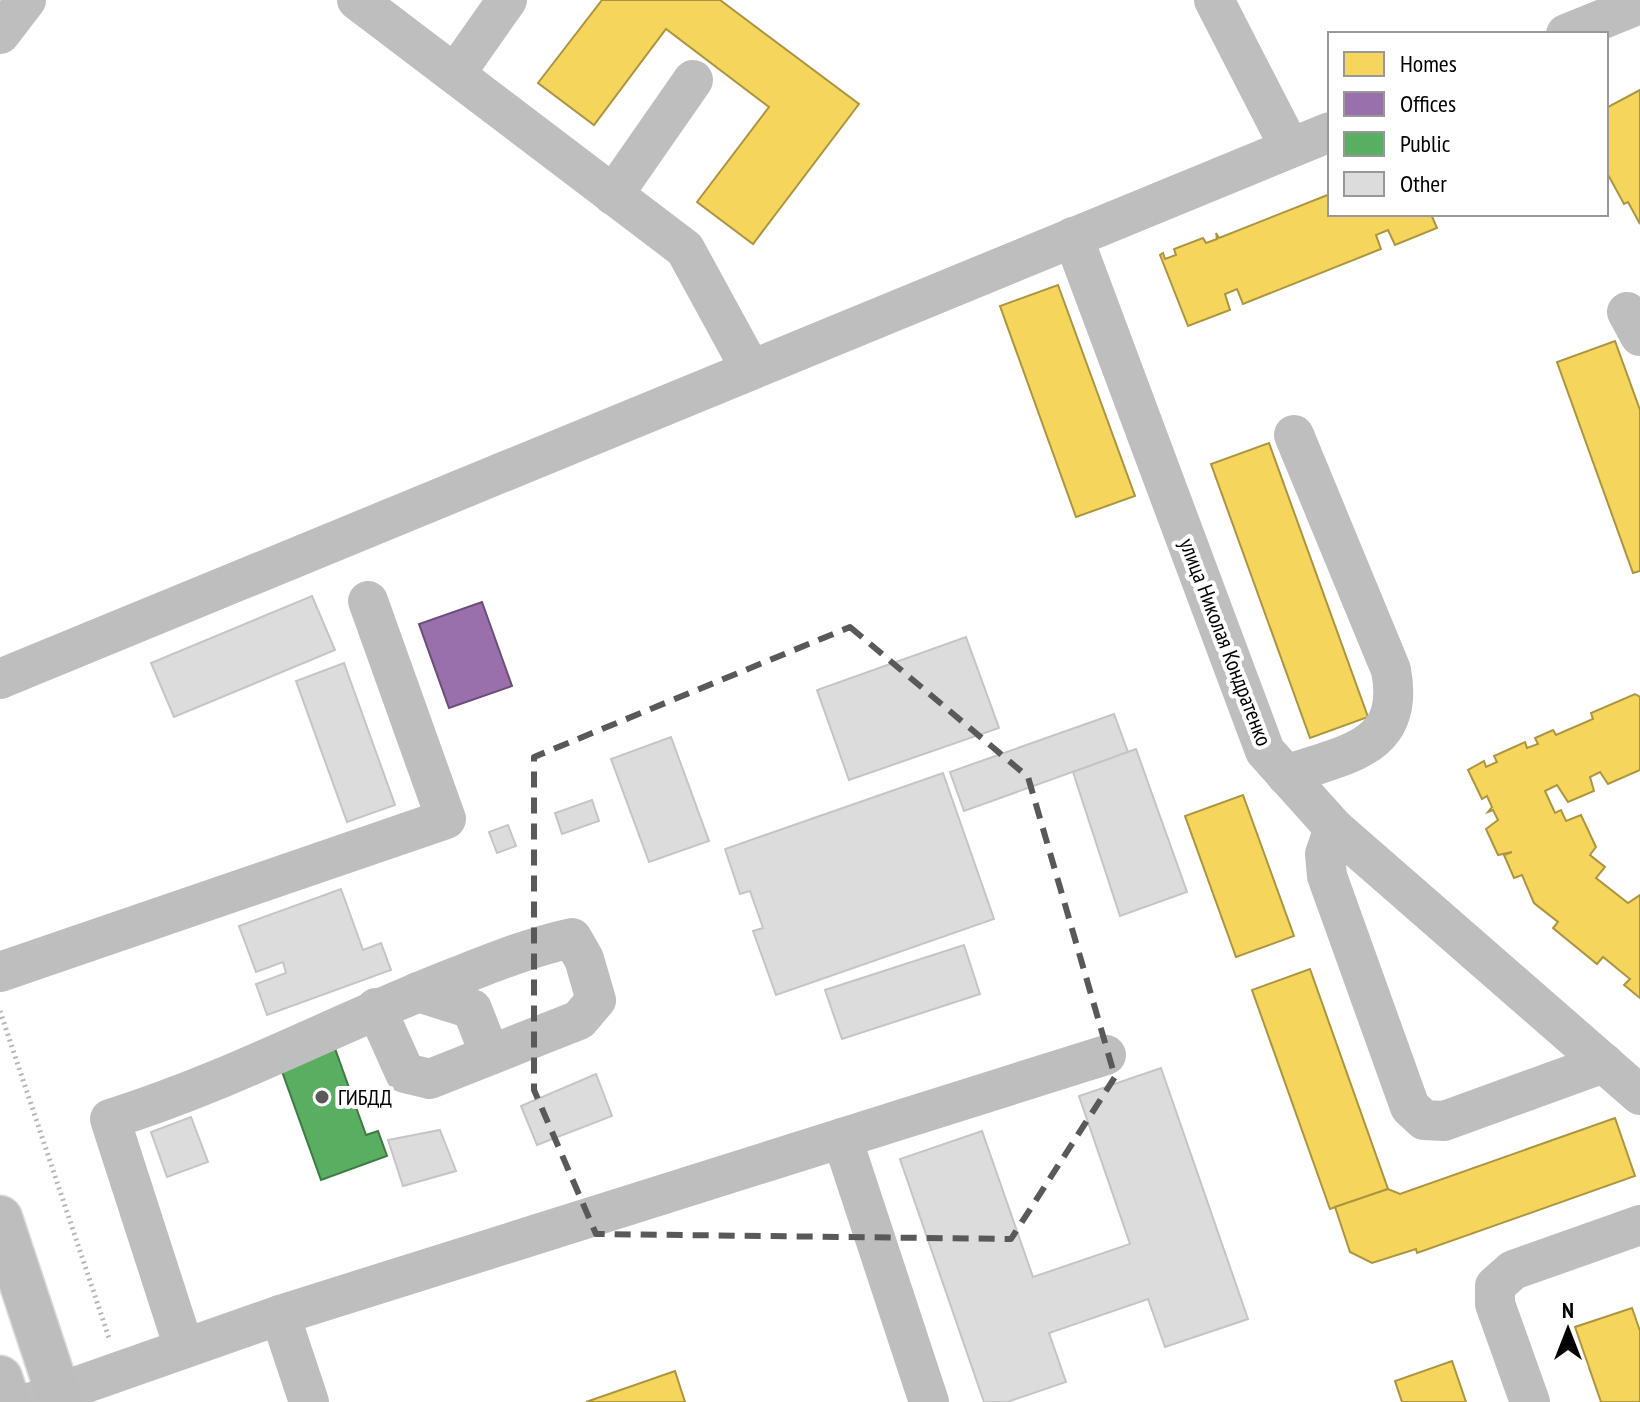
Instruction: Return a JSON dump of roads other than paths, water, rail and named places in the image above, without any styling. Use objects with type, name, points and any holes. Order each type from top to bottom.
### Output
[{"type":"main road","points":[[0,1218],[50,1399]]},
{"type":"main road","points":[[0,1378],[8,1402]]},
{"type":"street","points":[[0,34],[26,0]]},
{"type":"street","points":[[357,0],[685,249],[751,370]]},
{"type":"street","points":[[455,74],[507,0]]},
{"type":"street","points":[[1214,0],[1290,148]]},
{"type":"street","points":[[1570,32],[1621,6]]},
{"type":"street","points":[[613,195],[693,80]]},
{"type":"street","points":[[0,679],[1328,133]]},
{"type":"street","name":"улица Николая Кондратенко","points":[[1073,237],[1265,751],[1334,828],[1640,1095]]},
{"type":"street","points":[[1286,775],[1359,749],[1378,736],[1392,715],[1395,692],[1391,670],[1294,435]]},
{"type":"street","points":[[0,972],[446,819],[368,601]]},
{"type":"street","points":[[1334,828],[1325,854],[1327,876],[1410,1107],[1424,1120],[1444,1121],[1604,1063]]},
{"type":"street","points":[[184,1348],[110,1119],[239,1069],[376,1008],[541,945],[572,938],[584,959],[596,1000],[579,1020],[430,1079],[405,1073],[376,1008]]},
{"type":"street","points":[[418,992],[472,1009],[490,1055]]},
{"type":"street","points":[[50,1399],[120,1368],[280,1315],[1106,1055]]},
{"type":"street","points":[[842,1138],[929,1402]]},
{"type":"street","points":[[1530,1402],[1495,1304],[1495,1286],[1513,1270],[1640,1225]]},
{"type":"street","points":[[280,1315],[309,1402]]},
{"type":"place","name":"ГИБДД","points":[[322,1097]]}]
